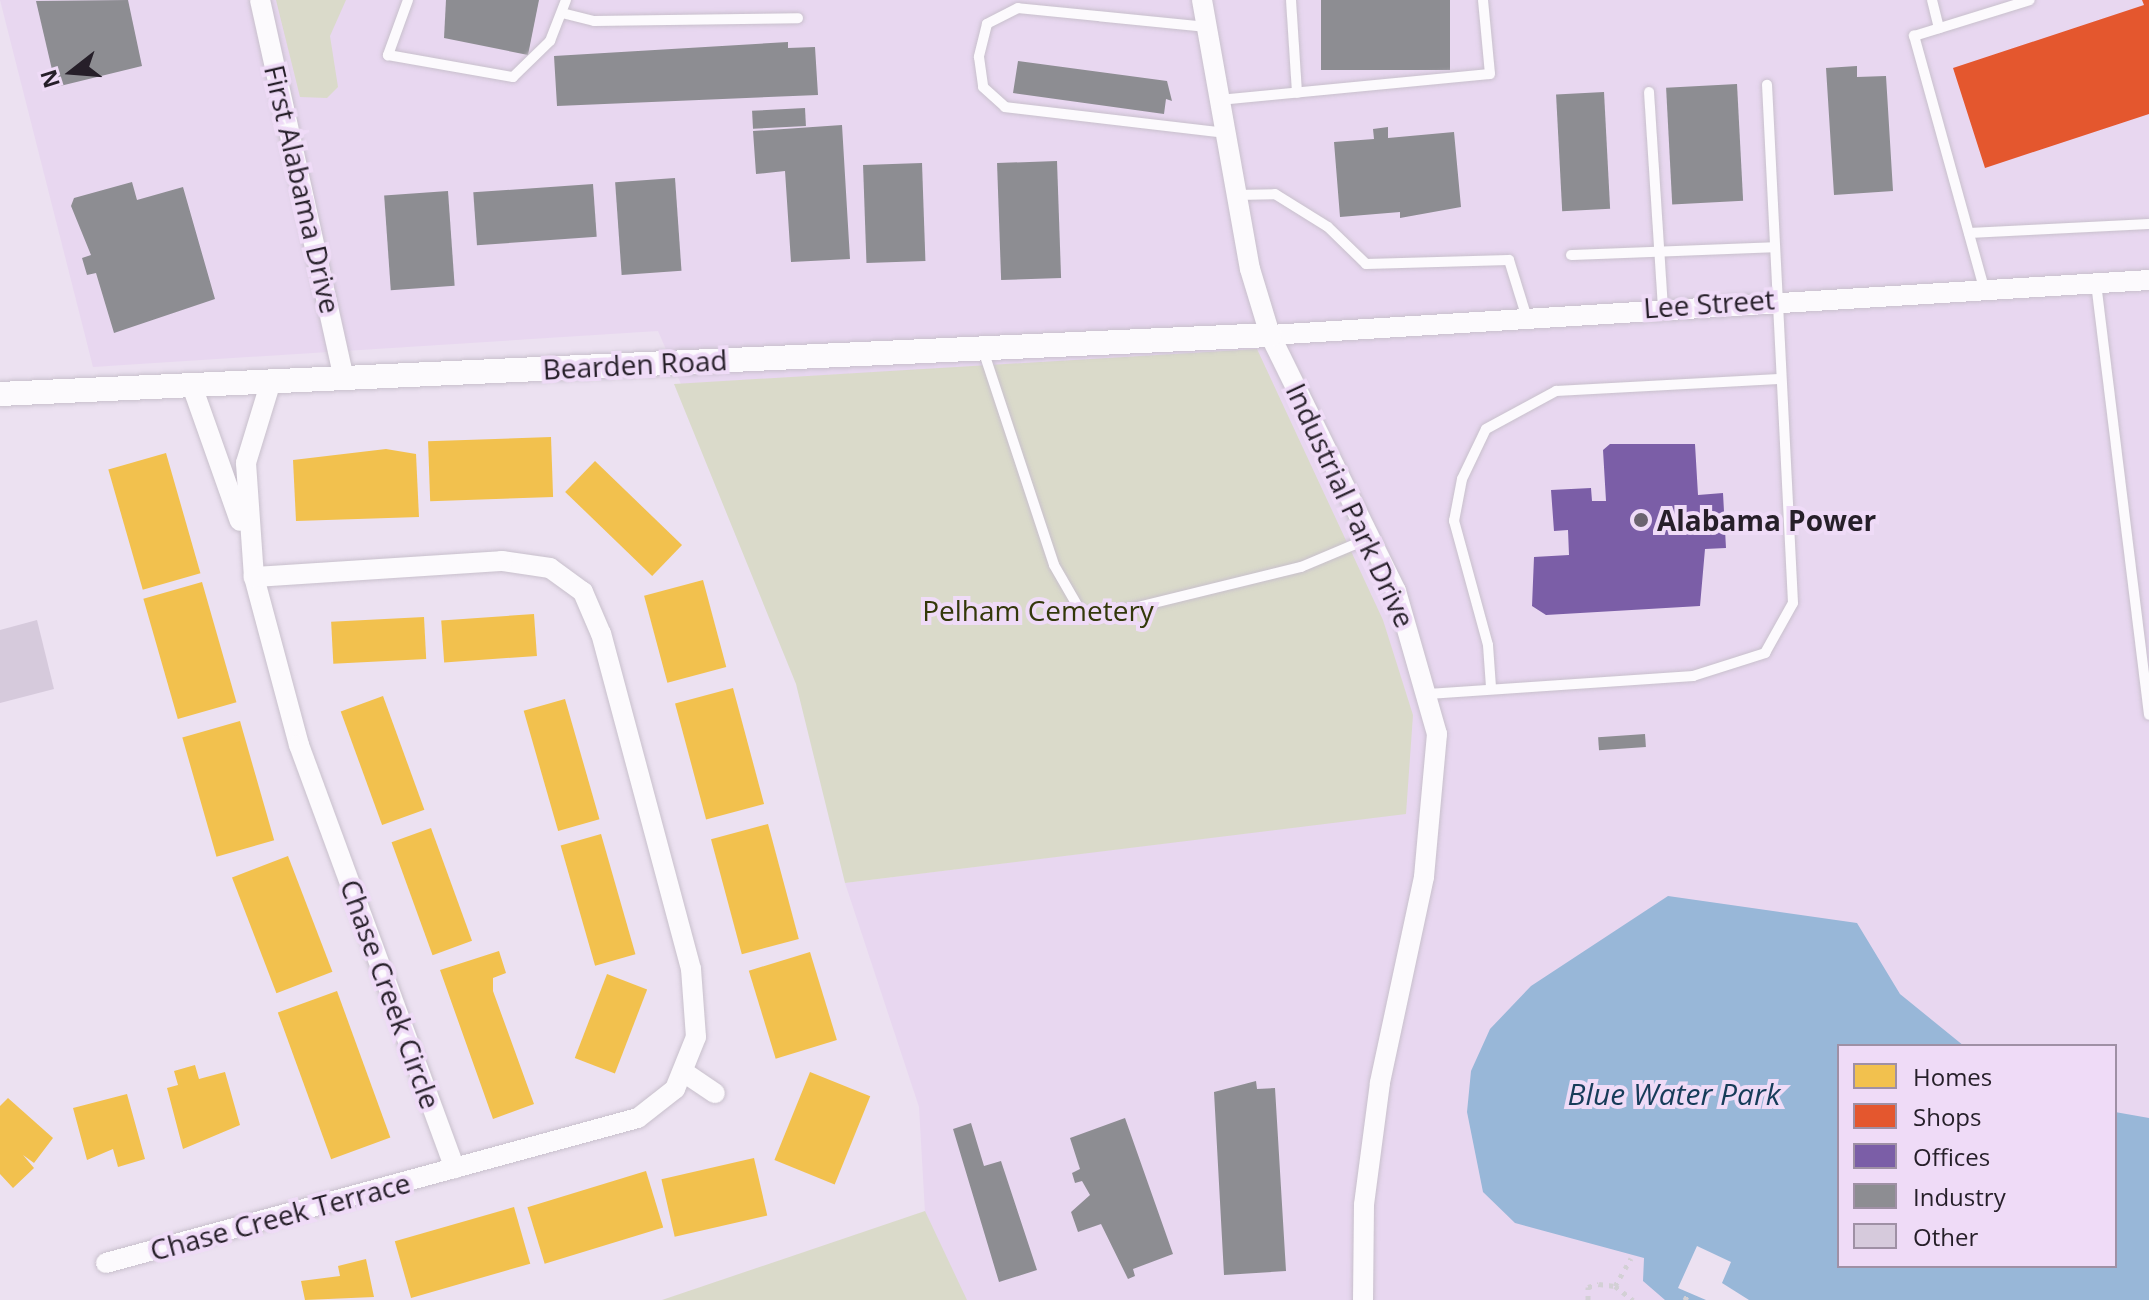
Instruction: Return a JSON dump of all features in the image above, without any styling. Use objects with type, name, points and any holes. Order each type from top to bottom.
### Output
[{"type":"street","name":"First Alabama Drive","points":[[260,0],[344,378]]},
{"type":"street","name":"Industrial Park Drive","points":[[1202,0],[1236,195],[1270,335],[1371,537],[1413,635],[1428,694],[1436,788],[1380,1083],[1364,1205],[1363,1300]]},
{"type":"street","name":"Lee Street","points":[[1270,335],[1778,298],[2149,280]]},
{"type":"street","name":"Bearden Road","points":[[0,394],[1270,335]]},
{"type":"street","name":"Chase Creek Circle","points":[[247,540],[246,463],[271,381]]},
{"type":"street","name":"Chase Creek Circle","points":[[191,383],[247,540],[299,745],[455,1168]]},
{"type":"street","points":[[254,577],[502,561],[550,568],[583,592],[601,634],[691,969],[697,1025],[685,1073],[638,1118],[455,1168]]},
{"type":"street","points":[[685,1073],[715,1093]]},
{"type":"street","name":"Chase Creek Terrace","points":[[106,1263],[455,1168]]},
{"type":"lane","points":[[408,0],[388,55],[513,77],[550,41],[566,0]]},
{"type":"lane","points":[[1291,0],[1297,93]]},
{"type":"lane","points":[[1219,100],[1490,74],[1483,0]]},
{"type":"lane","points":[[1932,0],[1939,28]]},
{"type":"lane","points":[[1984,288],[1914,36],[2030,0]]},
{"type":"lane","points":[[1207,27],[1018,8],[987,24],[979,57],[983,87],[1005,107],[1225,133]]},
{"type":"lane","points":[[562,13],[594,21],[798,18]]},
{"type":"lane","points":[[1428,694],[1491,687],[1693,676],[1765,653],[1793,603],[1779,379],[1767,85]]},
{"type":"lane","points":[[1649,92],[1663,306]]},
{"type":"lane","points":[[1236,195],[1275,194],[1328,227],[1366,264],[1509,260],[1526,315]]},
{"type":"lane","points":[[1969,233],[2149,224]]},
{"type":"lane","points":[[1571,255],[1775,247]]},
{"type":"lane","points":[[2096,283],[2149,715]]},
{"type":"lane","points":[[983,348],[1054,565],[1081,612],[1105,615],[1301,567],[1371,537]]},
{"type":"lane","points":[[1491,687],[1488,645],[1454,521],[1462,479],[1486,429],[1556,391],[1779,379]]},
{"type":"path","points":[[1615,1286],[1631,1258]]},
{"type":"path","points":[[1588,1300],[1588,1287],[1615,1286],[1633,1300]]},
{"type":"path","points":[[1685,1300],[1689,1292]]},
{"type":"shaded area","points":[[0,0],[2149,0],[2149,1300],[930,1300],[919,1107],[845,883],[1406,813],[1257,350],[681,384],[658,331],[93,367]]},
{"type":"green space","points":[[276,0],[346,0],[330,36],[338,87],[327,98],[300,97]]},
{"type":"green space","name":"Pelham Cemetery","points":[[1257,349],[1383,620],[1413,715],[1406,814],[845,883],[796,684],[674,384]]},
{"type":"green space","points":[[925,1211],[967,1300],[662,1300]]},
{"type":"water","name":"Blue Water Park","points":[[1668,896],[1857,923],[1900,994],[1962,1044],[1837,1044],[1837,1268],[2117,1268],[2117,1112],[2149,1118],[2149,1300],[1665,1300],[1643,1281],[1644,1258],[1515,1223],[1483,1192],[1467,1112],[1471,1071],[1490,1029],[1531,986]]},
{"type":"pier","points":[[1697,1246],[1731,1262],[1722,1283],[1749,1300],[1706,1300],[1678,1288]]},
{"type":"building: Homes","points":[[551,437],[553,497],[430,501],[428,441]]},
{"type":"building: Homes","points":[[386,449],[416,454],[419,517],[296,521],[293,460]]},
{"type":"building: Homes","points":[[166,453],[200,573],[143,590],[108,470]]},
{"type":"building: Homes","points":[[595,461],[682,545],[652,576],[565,492]]},
{"type":"building: Homes","points":[[703,580],[726,667],[667,683],[644,596]]},
{"type":"building: Homes","points":[[202,582],[236,702],[178,719],[143,599]]},
{"type":"building: Homes","points":[[534,614],[537,656],[444,662],[441,620]]},
{"type":"building: Homes","points":[[424,617],[426,659],[333,664],[331,622]]},
{"type":"building: Homes","points":[[733,688],[764,804],[706,819],[675,704]]},
{"type":"building: Homes","points":[[383,696],[424,810],[382,825],[341,711]]},
{"type":"building: Homes","points":[[565,699],[599,819],[558,831],[524,711]]},
{"type":"building: Homes","points":[[240,721],[274,840],[217,857],[182,738]]},
{"type":"building: Homes","points":[[768,824],[799,939],[742,954],[711,839]]},
{"type":"building: Homes","points":[[431,828],[472,941],[433,955],[392,842]]},
{"type":"building: Homes","points":[[601,834],[635,954],[595,966],[561,846]]},
{"type":"building: Homes","points":[[288,856],[332,972],[276,993],[232,878]]},
{"type":"building: Homes","points":[[499,951],[506,973],[493,978],[493,991],[534,1104],[493,1119],[440,970]]},
{"type":"building: Homes","points":[[810,952],[837,1040],[776,1059],[749,971]]},
{"type":"building: Homes","points":[[607,974],[647,989],[615,1073],[575,1058]]},
{"type":"building: Homes","points":[[337,991],[390,1138],[331,1159],[278,1013]]},
{"type":"building: Homes","points":[[195,1065],[199,1079],[225,1072],[240,1125],[183,1149],[167,1088],[178,1085],[174,1071]]},
{"type":"building: Homes","points":[[810,1072],[870,1096],[835,1184],[774,1160]]},
{"type":"building: Homes","points":[[127,1094],[145,1159],[118,1167],[113,1149],[87,1160],[73,1108]]},
{"type":"building: Homes","points":[[8,1098],[53,1138],[34,1163],[23,1155],[34,1168],[13,1188],[0,1174],[0,1106]]},
{"type":"building: Homes","points":[[754,1158],[767,1215],[675,1237],[661,1179]]},
{"type":"building: Homes","points":[[646,1171],[663,1227],[545,1264],[527,1207]]},
{"type":"building: Homes","points":[[514,1207],[530,1264],[411,1298],[395,1241]]},
{"type":"building: Homes","points":[[366,1259],[374,1297],[305,1300],[301,1281],[340,1276],[338,1266]]},
{"type":"building: Shops","points":[[2142,0],[2149,0],[2149,114],[1985,168],[1953,68],[2144,5]]},
{"type":"building: Offices","name":"Alabama Power","points":[[1610,444],[1695,444],[1698,495],[1723,493],[1726,548],[1705,549],[1700,606],[1546,615],[1532,606],[1534,557],[1569,555],[1568,530],[1554,531],[1551,490],[1591,488],[1592,501],[1606,501],[1603,450]]},
{"type":"building: Industry","points":[[128,0],[142,66],[56,87],[36,1]]},
{"type":"building: Industry","points":[[446,0],[539,0],[528,55],[444,38]]},
{"type":"building: Industry","points":[[1321,0],[1450,0],[1450,70],[1321,70]]},
{"type":"building: Industry","points":[[788,42],[788,48],[815,47],[818,95],[557,106],[554,56]]},
{"type":"building: Industry","points":[[1018,61],[1167,81],[1172,101],[1166,99],[1164,114],[1013,93]]},
{"type":"building: Industry","points":[[1857,66],[1857,77],[1886,76],[1893,191],[1834,195],[1826,68]]},
{"type":"building: Industry","points":[[1737,84],[1743,201],[1672,205],[1666,88]]},
{"type":"building: Industry","points":[[1604,92],[1610,209],[1562,211],[1556,95]]},
{"type":"building: Industry","points":[[805,108],[806,126],[753,129],[752,111]]},
{"type":"building: Industry","points":[[842,125],[850,259],[791,262],[785,171],[756,174],[753,131]]},
{"type":"building: Industry","points":[[1388,127],[1388,138],[1454,132],[1461,207],[1400,218],[1400,212],[1340,217],[1334,142],[1374,139],[1373,129]]},
{"type":"building: Industry","points":[[1057,161],[1061,278],[1001,280],[997,163]]},
{"type":"building: Industry","points":[[922,163],[925,261],[866,263],[863,165]]},
{"type":"building: Industry","points":[[675,178],[681,271],[622,275],[615,182]]},
{"type":"building: Industry","points":[[132,182],[137,200],[183,187],[215,299],[114,333],[96,273],[87,275],[82,258],[91,255],[71,206],[74,198]]},
{"type":"building: Industry","points":[[593,184],[597,237],[477,245],[473,192]]},
{"type":"building: Industry","points":[[448,191],[455,286],[391,290],[384,195]]},
{"type":"building: Industry","points":[[1645,734],[1646,747],[1599,750],[1598,737]]},
{"type":"building: Industry","points":[[1256,1081],[1257,1089],[1275,1088],[1286,1271],[1224,1275],[1214,1092]]},
{"type":"building: Industry","points":[[1125,1118],[1173,1254],[1133,1269],[1135,1276],[1128,1279],[1101,1224],[1078,1232],[1071,1212],[1090,1195],[1082,1181],[1075,1183],[1072,1173],[1080,1169],[1070,1138]]},
{"type":"building: Industry","points":[[971,1123],[984,1166],[1001,1161],[1037,1270],[999,1282],[953,1129]]},
{"type":"building: Other","points":[[37,620],[54,689],[0,703],[0,630]]},
{"type":"place","name":"Alabama Power","points":[[1641,520]]}]
